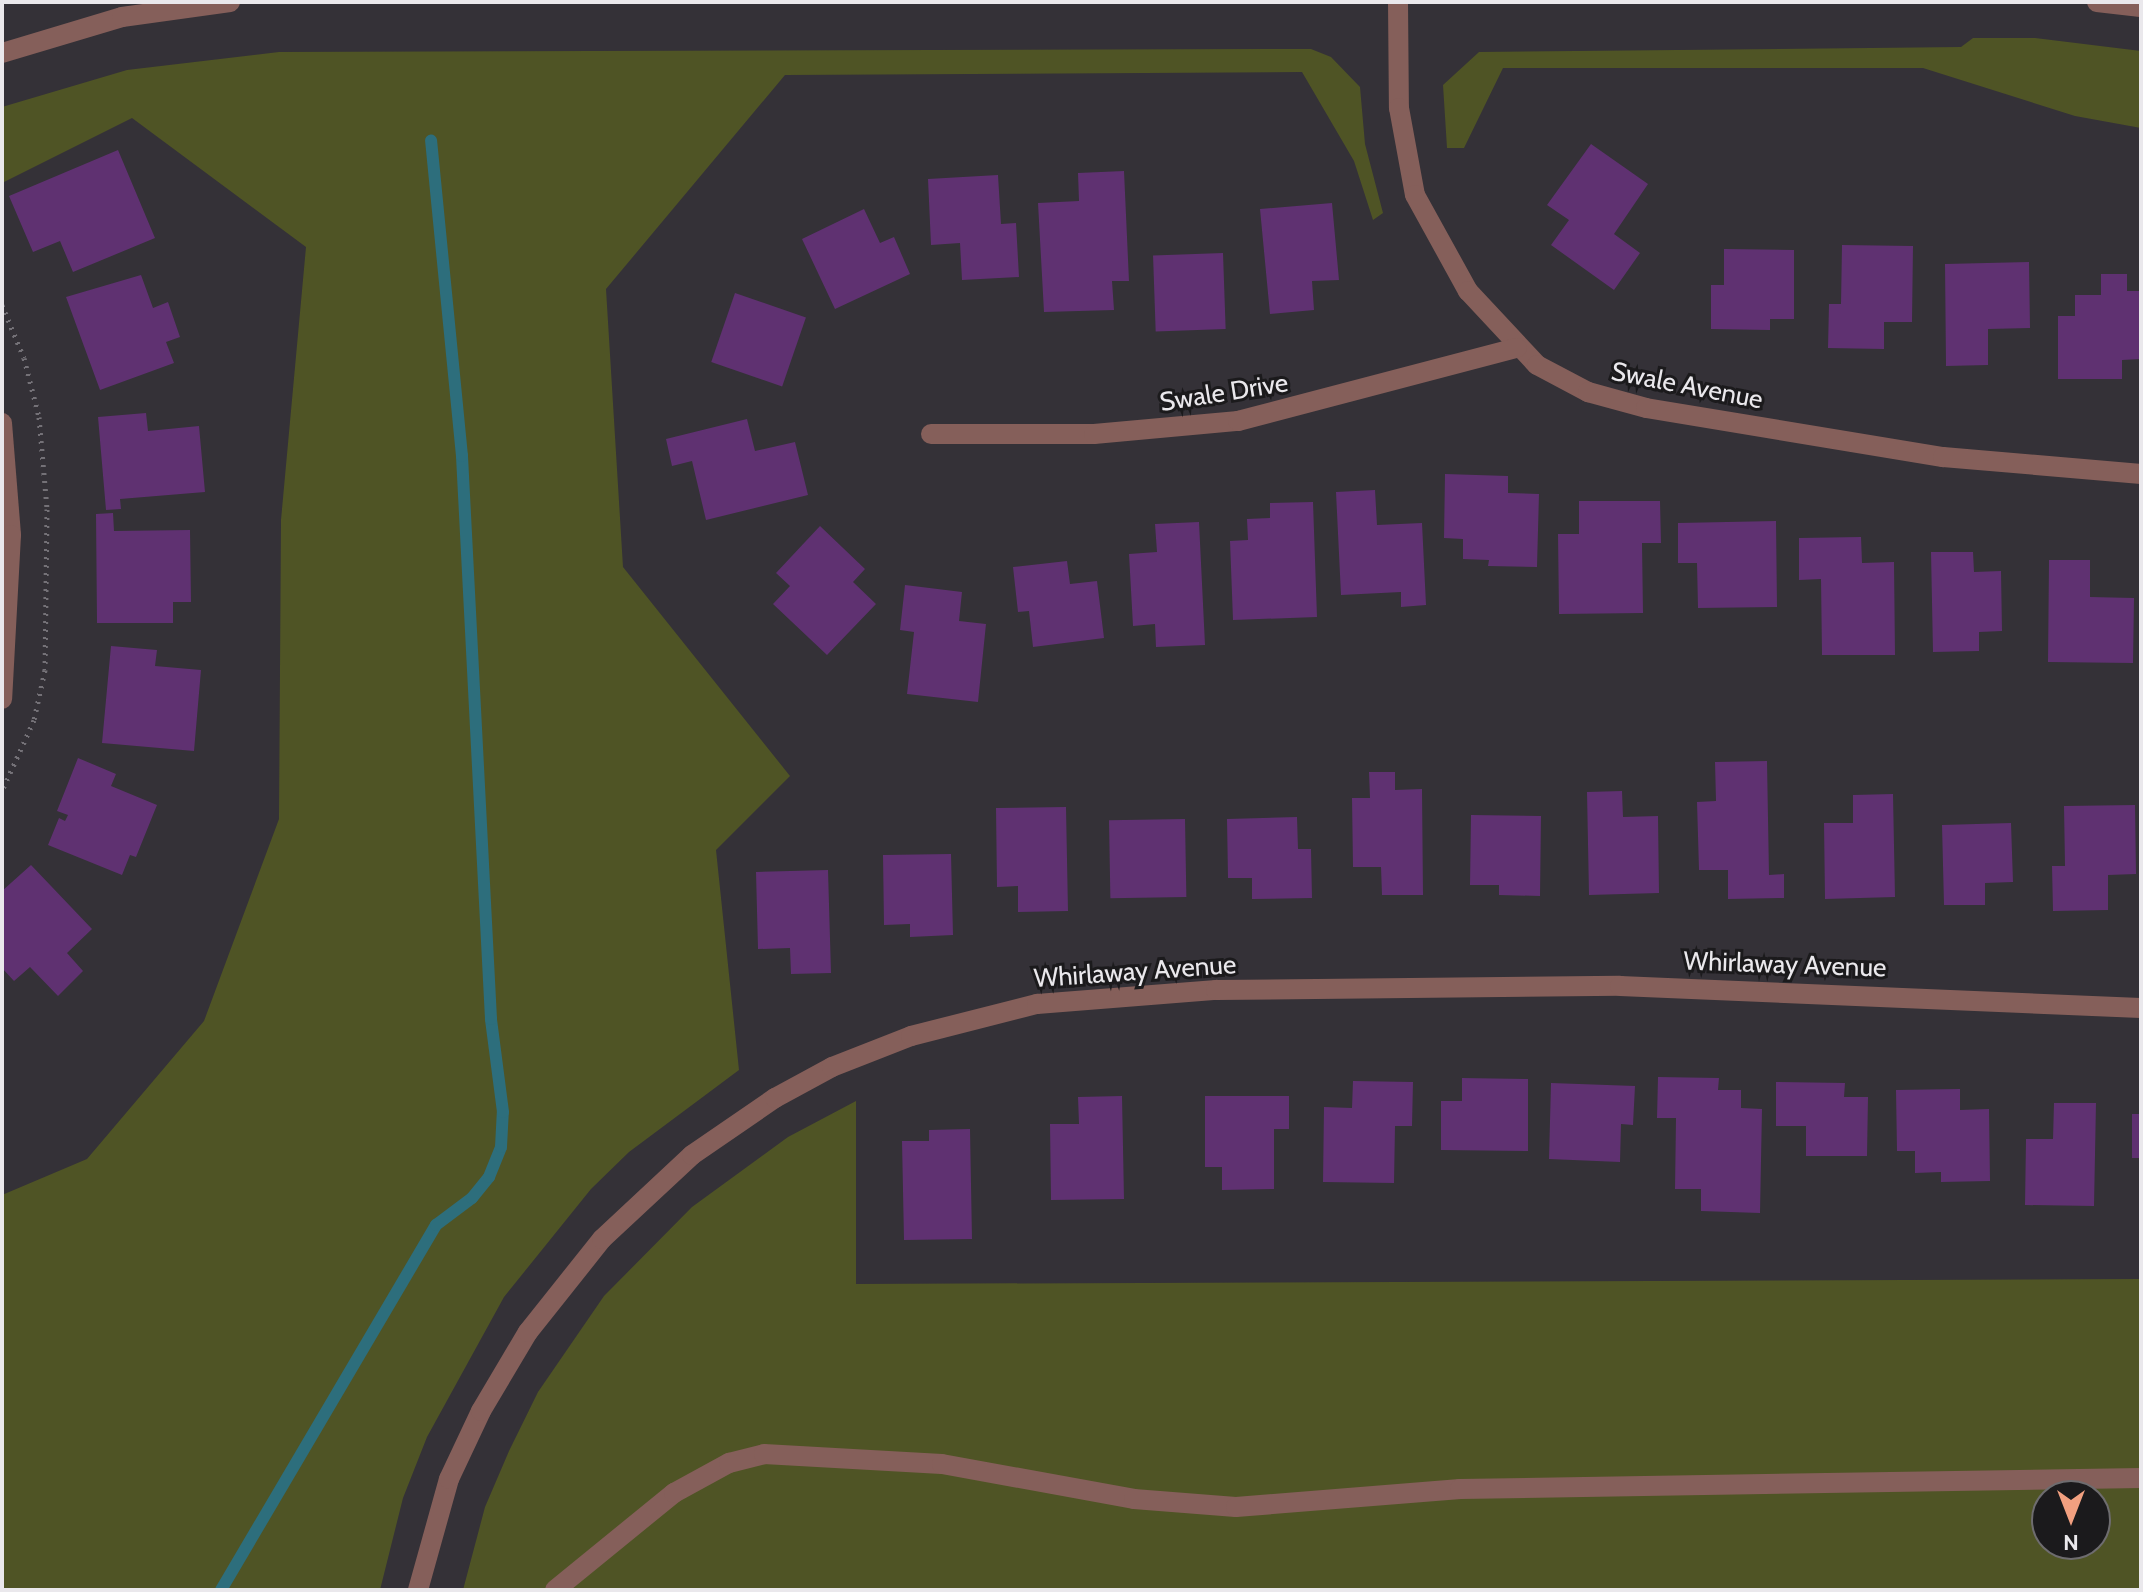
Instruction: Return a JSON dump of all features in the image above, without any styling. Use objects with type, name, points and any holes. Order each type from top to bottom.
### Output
[{"type":"street","points":[[2,53],[122,17],[230,2]]},
{"type":"street","name":"Swale Avenue","points":[[1398,2],[1399,108],[1415,195],[1468,291],[1517,348],[1570,384],[1646,408],[1943,457],[2141,474]]},
{"type":"street","points":[[2097,2],[2141,7]]},
{"type":"street","name":"Swale Drive","points":[[931,434],[1094,434],[1238,421],[1517,348]]},
{"type":"street","points":[[2,423],[11,535],[2,699]]},
{"type":"street","name":"Whirlaway Avenue","points":[[418,1590],[449,1479],[481,1411],[528,1332],[602,1239],[692,1155],[765,1105],[832,1067],[911,1036],[1037,1004],[1216,990],[1620,986],[2141,1008]]},
{"type":"street","points":[[555,1590],[674,1493],[729,1463],[764,1454],[942,1464],[1134,1499],[1236,1507],[1460,1489],[2141,1478]]},
{"type":"green space","points":[[1973,38],[2035,38],[2141,51],[2141,128],[2075,116],[1923,68],[1503,68],[1464,148],[1447,148],[1443,85],[1479,52],[1961,47]]},
{"type":"green space","points":[[1311,49],[1331,57],[1360,87],[1365,144],[1383,213],[1373,220],[1354,161],[1302,72],[785,75],[606,289],[623,567],[790,776],[716,850],[739,1070],[629,1152],[591,1189],[504,1297],[427,1437],[403,1498],[380,1590],[2,1590],[2,1195],[87,1159],[204,1021],[279,819],[281,520],[306,247],[132,118],[2,183],[2,107],[127,70],[279,52]]},
{"type":"green space","points":[[856,1101],[856,1284],[2141,1279],[2141,1590],[463,1590],[485,1507],[538,1392],[604,1296],[692,1207],[788,1137]]},
{"type":"building","points":[[1591,144],[1648,184],[1614,234],[1640,253],[1614,290],[1551,245],[1569,220],[1547,205]]},
{"type":"building","points":[[118,150],[155,238],[73,272],[60,241],[33,252],[9,196]]},
{"type":"building","points":[[1124,171],[1129,281],[1112,281],[1114,310],[1044,312],[1038,203],[1079,201],[1078,173]]},
{"type":"building","points":[[998,175],[1001,224],[1016,223],[1019,277],[962,280],[960,243],[931,245],[928,179]]},
{"type":"building","points":[[1332,203],[1339,280],[1312,281],[1314,310],[1270,314],[1260,209]]},
{"type":"building","points":[[864,209],[880,243],[894,237],[910,274],[835,309],[802,239]]},
{"type":"building","points":[[1842,245],[1913,246],[1912,322],[1884,322],[1884,349],[1828,348],[1829,304],[1841,304]]},
{"type":"building","points":[[1724,249],[1794,250],[1794,319],[1770,319],[1770,330],[1711,329],[1711,285],[1724,285]]},
{"type":"building","points":[[1223,253],[1226,329],[1156,331],[1153,255]]},
{"type":"building","points":[[2029,262],[2030,328],[1988,329],[1988,365],[1946,366],[1945,264]]},
{"type":"building","points":[[2101,274],[2127,274],[2127,291],[2141,291],[2141,359],[2122,360],[2122,379],[2058,379],[2058,316],[2075,316],[2075,295],[2101,295]]},
{"type":"building","points":[[141,275],[153,308],[168,302],[180,337],[166,342],[174,363],[100,390],[66,297]]},
{"type":"building","points":[[735,293],[806,317],[782,386],[711,362]]},
{"type":"building","points":[[146,413],[148,431],[199,426],[205,492],[120,499],[121,509],[106,510],[98,417]]},
{"type":"building","points":[[747,419],[755,451],[795,442],[808,495],[706,520],[692,461],[672,466],[666,439]]},
{"type":"building","points":[[1445,474],[1508,476],[1508,493],[1539,494],[1537,567],[1488,566],[1489,560],[1463,559],[1463,539],[1444,538]]},
{"type":"building","points":[[1375,490],[1377,525],[1422,523],[1426,605],[1401,607],[1401,592],[1341,595],[1336,492]]},
{"type":"building","points":[[1579,501],[1660,501],[1661,543],[1642,543],[1643,613],[1559,614],[1558,534],[1579,534]]},
{"type":"building","points":[[1313,502],[1317,617],[1233,620],[1230,541],[1248,540],[1247,519],[1270,518],[1270,503]]},
{"type":"building","points":[[113,513],[114,531],[190,530],[191,602],[173,602],[173,623],[97,623],[96,514]]},
{"type":"building","points":[[1776,521],[1777,607],[1698,608],[1697,563],[1678,563],[1678,523]]},
{"type":"building","points":[[1199,522],[1205,645],[1156,647],[1155,624],[1133,626],[1129,554],[1157,552],[1155,524]]},
{"type":"building","points":[[820,526],[865,569],[853,582],[876,604],[827,655],[773,604],[790,586],[776,573]]},
{"type":"building","points":[[1861,537],[1862,563],[1894,562],[1895,655],[1822,655],[1821,579],[1799,580],[1799,538]]},
{"type":"building","points":[[1931,552],[1973,552],[1974,572],[2001,571],[2002,631],[1979,632],[1979,651],[1933,652]]},
{"type":"building","points":[[2049,560],[2090,560],[2090,597],[2134,598],[2133,663],[2048,662]]},
{"type":"building","points":[[1067,561],[1070,584],[1097,581],[1104,638],[1033,647],[1029,611],[1018,612],[1013,567]]},
{"type":"building","points":[[905,585],[962,592],[959,621],[986,624],[978,702],[907,694],[914,632],[900,630]]},
{"type":"building","points":[[111,646],[157,650],[155,666],[201,670],[194,751],[102,743]]},
{"type":"building","points":[[78,758],[116,774],[111,786],[157,805],[136,857],[130,855],[122,875],[48,845],[59,818],[65,821],[68,815],[57,811]]},
{"type":"building","points":[[1767,761],[1769,875],[1784,874],[1784,898],[1728,899],[1728,870],[1699,870],[1697,802],[1716,801],[1715,762]]},
{"type":"building","points":[[1369,772],[1395,772],[1395,790],[1422,789],[1423,895],[1382,895],[1381,867],[1353,867],[1352,798],[1370,798]]},
{"type":"building","points":[[1622,791],[1623,817],[1658,816],[1659,893],[1589,895],[1587,792]]},
{"type":"building","points":[[1893,794],[1895,897],[1825,899],[1824,823],[1853,823],[1853,795]]},
{"type":"building","points":[[2135,805],[2136,874],[2108,875],[2108,910],[2053,911],[2052,866],[2065,866],[2064,806]]},
{"type":"building","points":[[1066,807],[1068,911],[1018,912],[1018,886],[997,887],[996,808]]},
{"type":"building","points":[[1471,815],[1541,816],[1540,896],[1499,895],[1499,885],[1470,885]]},
{"type":"building","points":[[1297,817],[1298,849],[1311,849],[1312,898],[1252,899],[1252,878],[1228,878],[1227,819]]},
{"type":"building","points":[[1185,819],[1186,897],[1110,898],[1109,820]]},
{"type":"building","points":[[2011,823],[2013,882],[1985,883],[1985,905],[1944,905],[1942,825]]},
{"type":"building","points":[[951,854],[953,935],[910,937],[910,924],[884,925],[883,855]]},
{"type":"building","points":[[31,865],[92,929],[67,953],[83,971],[58,996],[30,967],[14,981],[2,968],[2,891]]},
{"type":"building","points":[[828,870],[831,973],[791,974],[790,948],[758,949],[756,872]]},
{"type":"building","points":[[1658,1077],[1719,1078],[1718,1090],[1741,1090],[1741,1108],[1762,1109],[1760,1213],[1701,1211],[1701,1189],[1675,1189],[1676,1118],[1657,1118]]},
{"type":"building","points":[[1462,1078],[1528,1079],[1528,1151],[1441,1150],[1441,1101],[1462,1101]]},
{"type":"building","points":[[1353,1081],[1413,1082],[1412,1126],[1395,1126],[1394,1183],[1323,1182],[1324,1107],[1352,1108]]},
{"type":"building","points":[[1776,1082],[1845,1083],[1844,1097],[1868,1097],[1867,1156],[1806,1156],[1806,1126],[1776,1126]]},
{"type":"building","points":[[1551,1083],[1635,1086],[1633,1125],[1621,1124],[1620,1162],[1549,1159]]},
{"type":"building","points":[[1960,1089],[1960,1110],[1989,1109],[1990,1181],[1941,1182],[1941,1172],[1915,1173],[1915,1151],[1897,1151],[1896,1090]]},
{"type":"building","points":[[1122,1096],[1124,1199],[1051,1200],[1050,1124],[1079,1124],[1078,1097]]},
{"type":"building","points":[[1205,1096],[1289,1096],[1289,1129],[1274,1129],[1274,1189],[1222,1190],[1222,1167],[1205,1167]]},
{"type":"building","points":[[2054,1103],[2096,1103],[2094,1206],[2025,1205],[2026,1139],[2053,1139]]},
{"type":"building","points":[[2132,1114],[2141,1114],[2141,1158],[2132,1158]]},
{"type":"building","points":[[970,1129],[972,1239],[904,1240],[902,1141],[929,1141],[929,1130]]},
{"type":"waterway","points":[[221,1590],[436,1225],[472,1198],[489,1177],[501,1147],[503,1112],[491,1019],[462,456],[431,141]]}]
